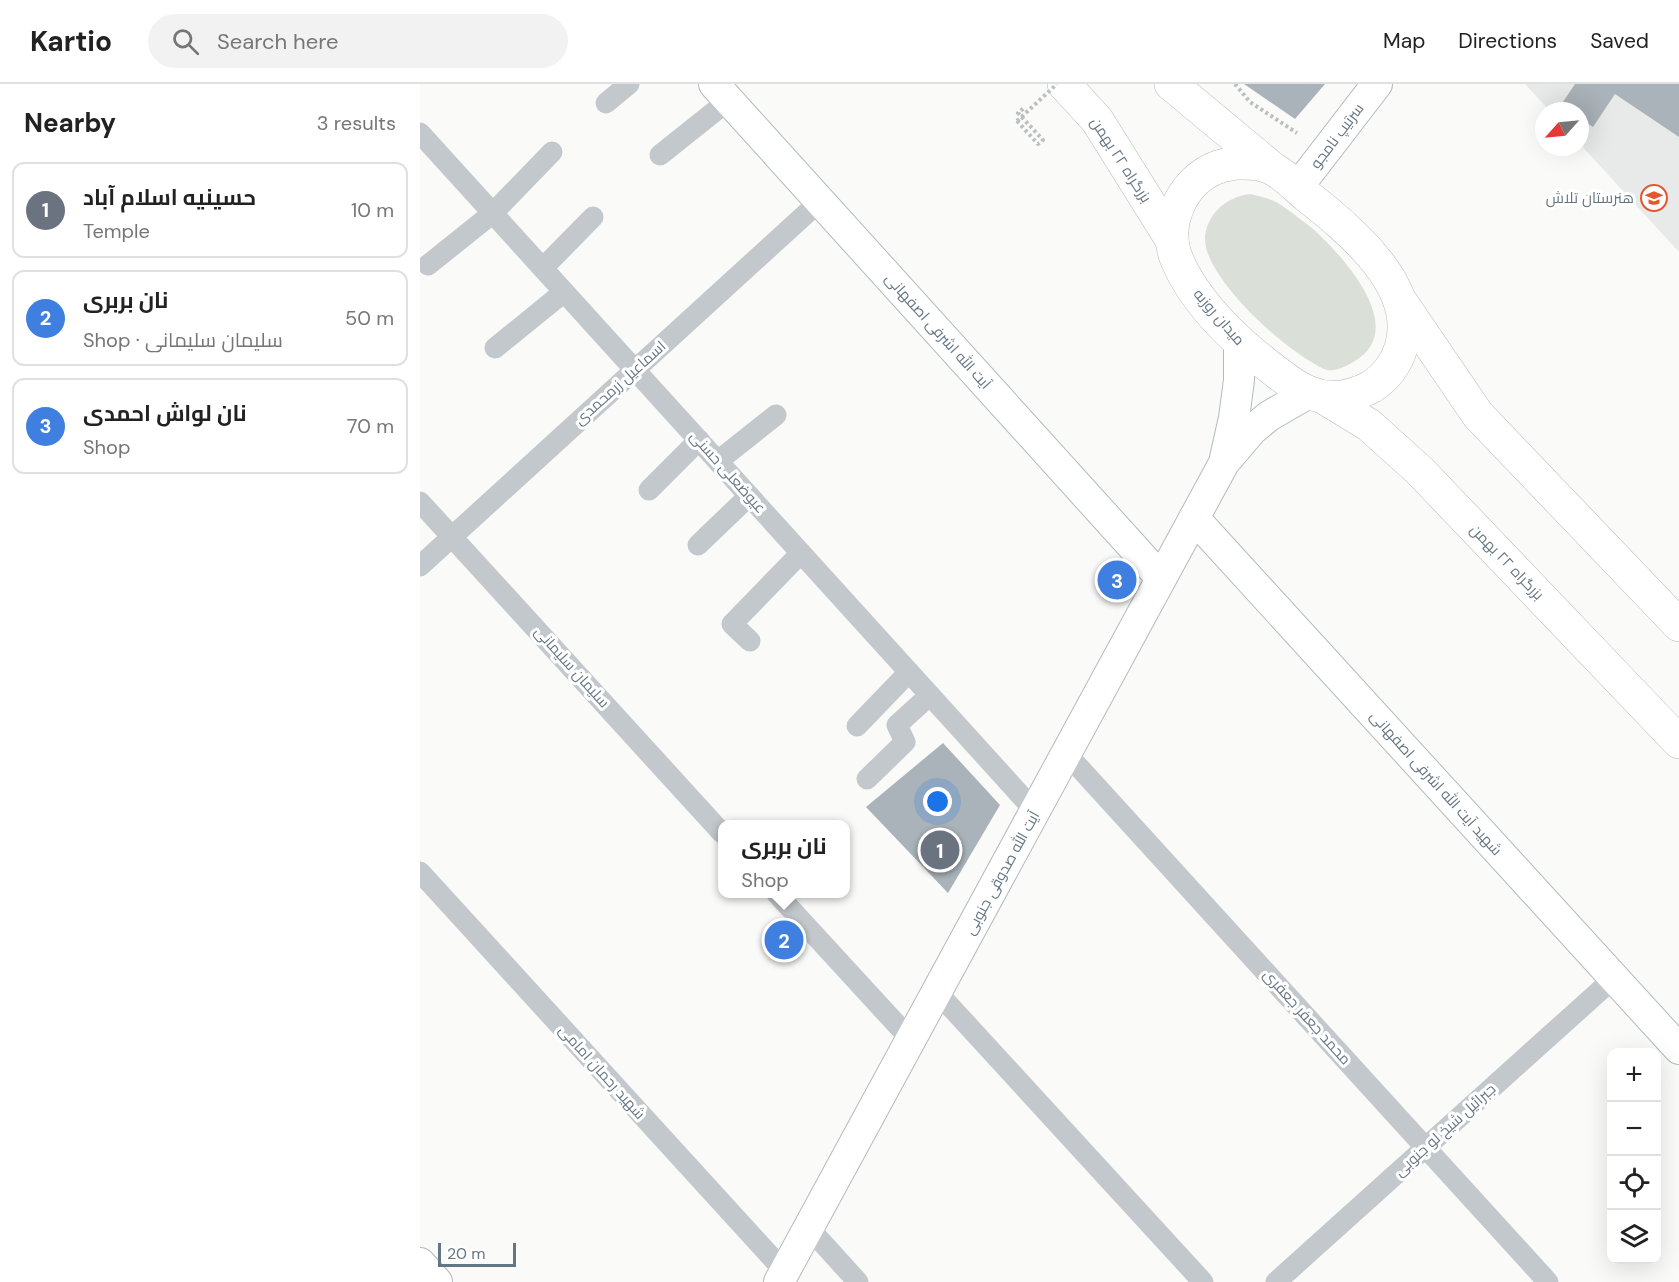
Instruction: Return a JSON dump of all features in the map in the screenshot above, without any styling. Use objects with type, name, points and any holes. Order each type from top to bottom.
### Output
[{"type":"highway","name":"بزرگراه ۲۲ بهمن","points":[[1064,84],[1097,120],[1172,240]]},
{"type":"highway","points":[[1171,84],[1272,168]]},
{"type":"highway","name":"میدان روزبه","points":[[1236,163],[1254,163],[1272,168],[1338,220],[1354,236],[1381,268],[1401,301],[1405,320],[1404,338],[1399,356],[1376,384],[1359,393],[1342,397],[1316,395],[1286,380],[1252,354],[1223,325],[1196,292],[1176,258],[1172,240],[1173,222],[1178,204],[1188,188],[1202,176],[1218,167],[1236,163]]},
{"type":"highway","points":[[1401,301],[1478,415],[1679,625]]},
{"type":"highway","name":"بزرگراه ۲۲ بهمن","points":[[1316,395],[1369,425],[1420,471],[1679,742]]},
{"type":"main road","name":"سرتیپ نامجو","points":[[1297,188],[1377,84]]},
{"type":"main road","name":"آیت الله اشرفی اصفهانی","points":[[721,92],[1161,578]]},
{"type":"main road","points":[[1224,463],[1234,418],[1239,380],[1239,340]]},
{"type":"main road","points":[[1224,463],[1252,430],[1269,416],[1316,395]]},
{"type":"main road","name":"آیت الله صدوقی جنوبی","points":[[782,1277],[1224,463]]},
{"type":"main road","name":"شهید آیت الله اشرفی اصفهانی","points":[[1194,518],[1679,1048]]},
{"type":"main road","points":[[420,1263],[437,1282]]},
{"type":"street","points":[[606,103],[629,84]]},
{"type":"street","points":[[660,155],[721,92]]},
{"type":"street","name":"عیوضعلی حسنی","points":[[420,133],[1035,811]]},
{"type":"street","points":[[428,265],[493,213],[552,152]]},
{"type":"street","name":"اسماعیل زرمحمدی","points":[[420,566],[820,201]]},
{"type":"street","points":[[543,268],[593,217]]},
{"type":"street","points":[[495,348],[564,292]]},
{"type":"street","points":[[718,461],[776,415]]},
{"type":"street","points":[[649,490],[699,440]]},
{"type":"street","points":[[698,545],[749,496]]},
{"type":"street","name":"سلیمان سلیمانی","points":[[420,502],[718,828]]},
{"type":"street","points":[[750,641],[732,624],[801,553]]},
{"type":"street","points":[[857,726],[909,672]]},
{"type":"street","points":[[867,779],[905,742],[897,725],[930,695]]},
{"type":"street","name":"محمد جعفر جعفری","points":[[1066,753],[1548,1282]]},
{"type":"street","name":"شهید رحمان امامی","points":[[420,872],[782,1277]]},
{"type":"street","points":[[781,898],[910,1040]]},
{"type":"street","name":"جبرائیل شیخ لو جنوبی","points":[[1276,1282],[1614,978]]},
{"type":"street","points":[[937,992],[1203,1282]]},
{"type":"street","points":[[809,1228],[858,1282]]},
{"type":"path","points":[[1024,108],[1018,112],[1043,140],[1038,144],[1017,120],[1057,84]]},
{"type":"path","points":[[1235,84],[1250,102],[1297,133]]},
{"type":"shaded area","name":"هنرستان تلاش","points":[[1525,84],[1679,84],[1679,252],[1589,154],[1589,102],[1542,102]]},
{"type":"shaded area","points":[[1250,194],[1278,203],[1313,229],[1340,257],[1366,294],[1374,313],[1375,332],[1369,348],[1353,362],[1335,370],[1324,369],[1292,349],[1256,318],[1225,284],[1214,267],[1205,243],[1210,220],[1226,203]]},
{"type":"building","points":[[1244,84],[1325,84],[1295,119]]},
{"type":"building","points":[[1575,84],[1679,84],[1679,137],[1615,94],[1593,127],[1589,124],[1589,102],[1563,102]]},
{"type":"building","points":[[943,743],[1000,805],[948,893],[866,807]]},
{"type":"place","name":"هنرستان تلاش","points":[[1654,198]]},
{"type":"place","name":"نان لواش احمدی","points":[[1117,580]]},
{"type":"place","name":"حسینیه اسلام آباد","points":[[940,850]]},
{"type":"place","name":"نان بربری","points":[[784,940]]}]
